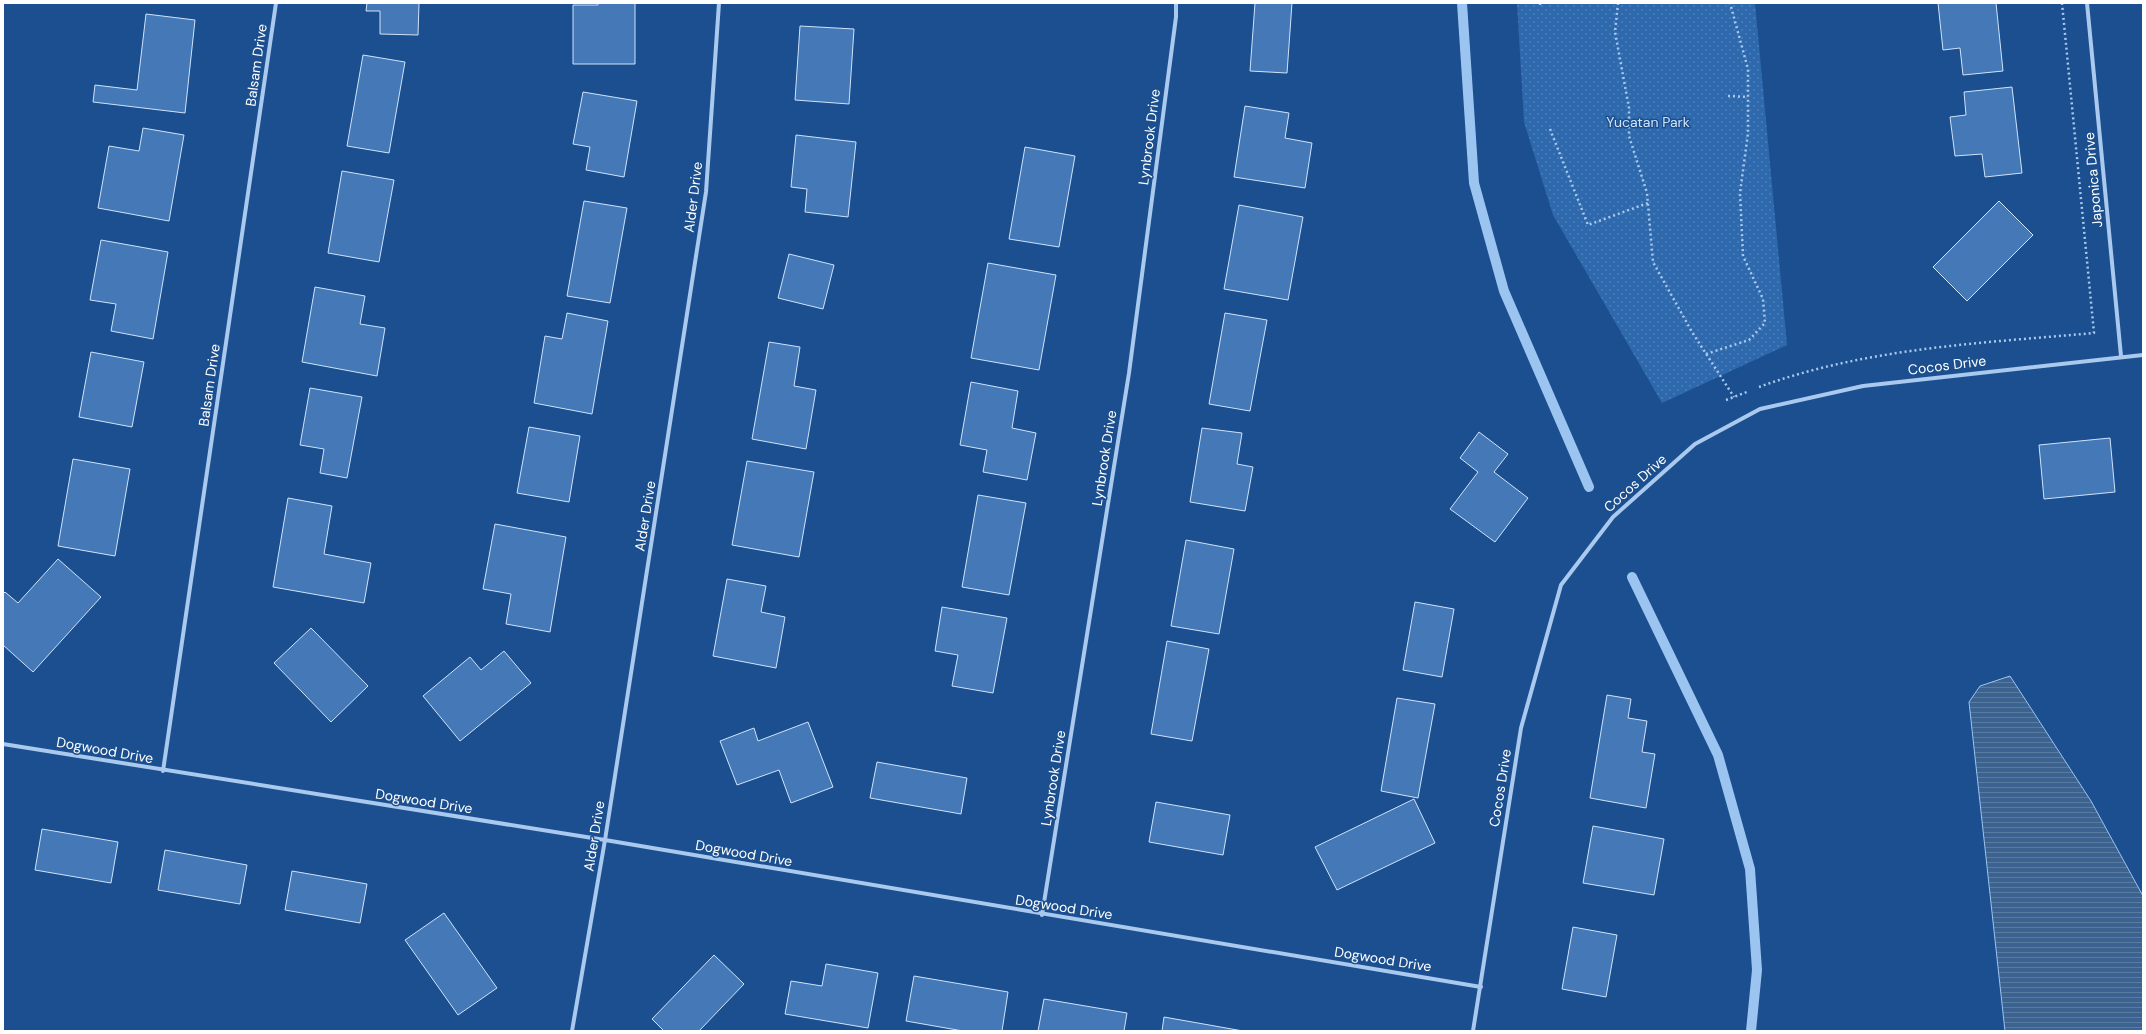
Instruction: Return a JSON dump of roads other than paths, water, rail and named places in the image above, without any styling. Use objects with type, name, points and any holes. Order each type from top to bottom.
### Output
[{"type":"street","name":"Balsam Drive","points":[[163,771],[276,3]]},
{"type":"street","name":"Alder Drive","points":[[572,1031],[605,840],[706,192],[719,3]]},
{"type":"street","name":"Lynbrook Drive","points":[[1042,915],[1129,373],[1176,17],[1176,3]]},
{"type":"street","name":"Japonica Drive","points":[[2087,3],[2121,356]]},
{"type":"street","name":"Cocos Drive","points":[[1473,1031],[1521,728],[1561,585],[1612,517],[1696,444],[1760,409],[1863,386],[2121,356],[2143,355]]},
{"type":"street","name":"Dogwood Drive","points":[[3,744],[163,771],[605,840],[1042,915],[1481,987]]},
{"type":"waterway","points":[[1462,3],[1474,183],[1504,291],[1589,487]]},
{"type":"waterway","points":[[1632,577],[1718,755],[1750,869],[1757,970],[1751,1031]]},
{"type":"park label","name":"Yucatan Park","points":[[1648,122]]}]
